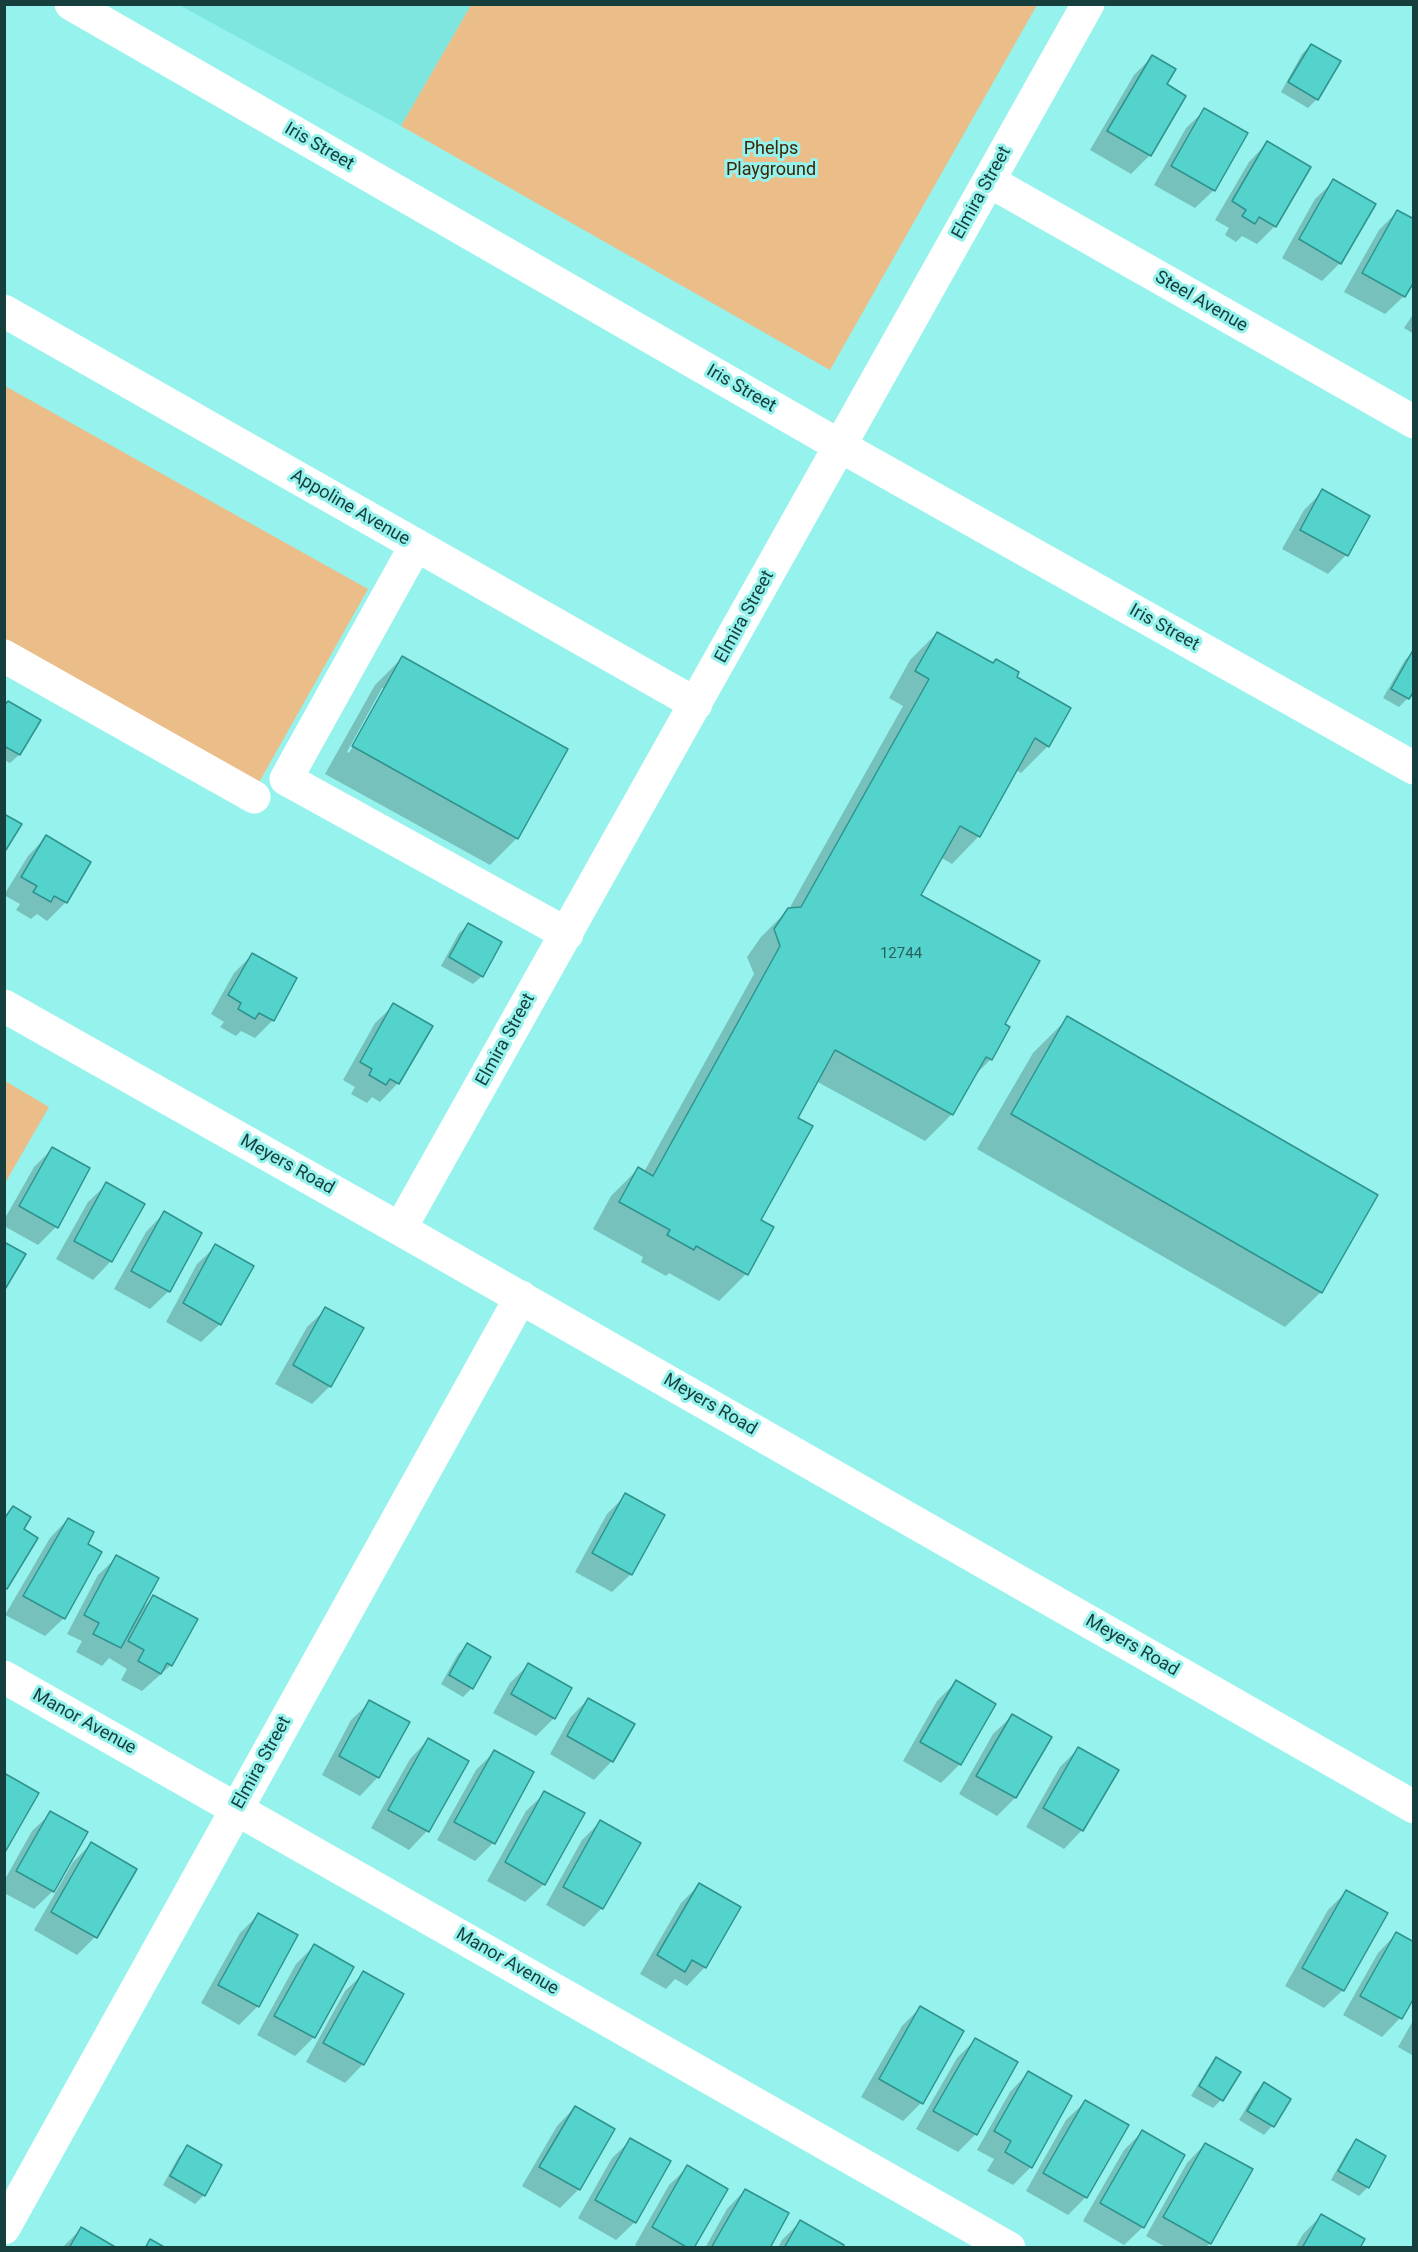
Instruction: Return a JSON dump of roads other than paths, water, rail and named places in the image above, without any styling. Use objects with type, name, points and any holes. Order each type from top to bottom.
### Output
[{"type":"street","name":"Iris Street","points":[[71,4],[840,446],[1413,768]]},
{"type":"street","name":"Elmira Street","points":[[400,1229],[1088,4]]},
{"type":"street","name":"Steel Avenue","points":[[989,182],[1413,422]]},
{"type":"street","name":"Appoline Avenue","points":[[4,311],[696,704]]},
{"type":"street","points":[[416,545],[286,779],[567,934]]},
{"type":"street","points":[[4,656],[254,797]]},
{"type":"street","name":"Meyers Road","points":[[4,1006],[400,1229],[1413,1807]]},
{"type":"street","name":"Elmira Street","points":[[4,2228],[520,1298]]},
{"type":"street","name":"Manor Avenue","points":[[4,1677],[1009,2247]]},
{"type":"park label","name":"Phelps Playground","points":[[771,159]]}]
